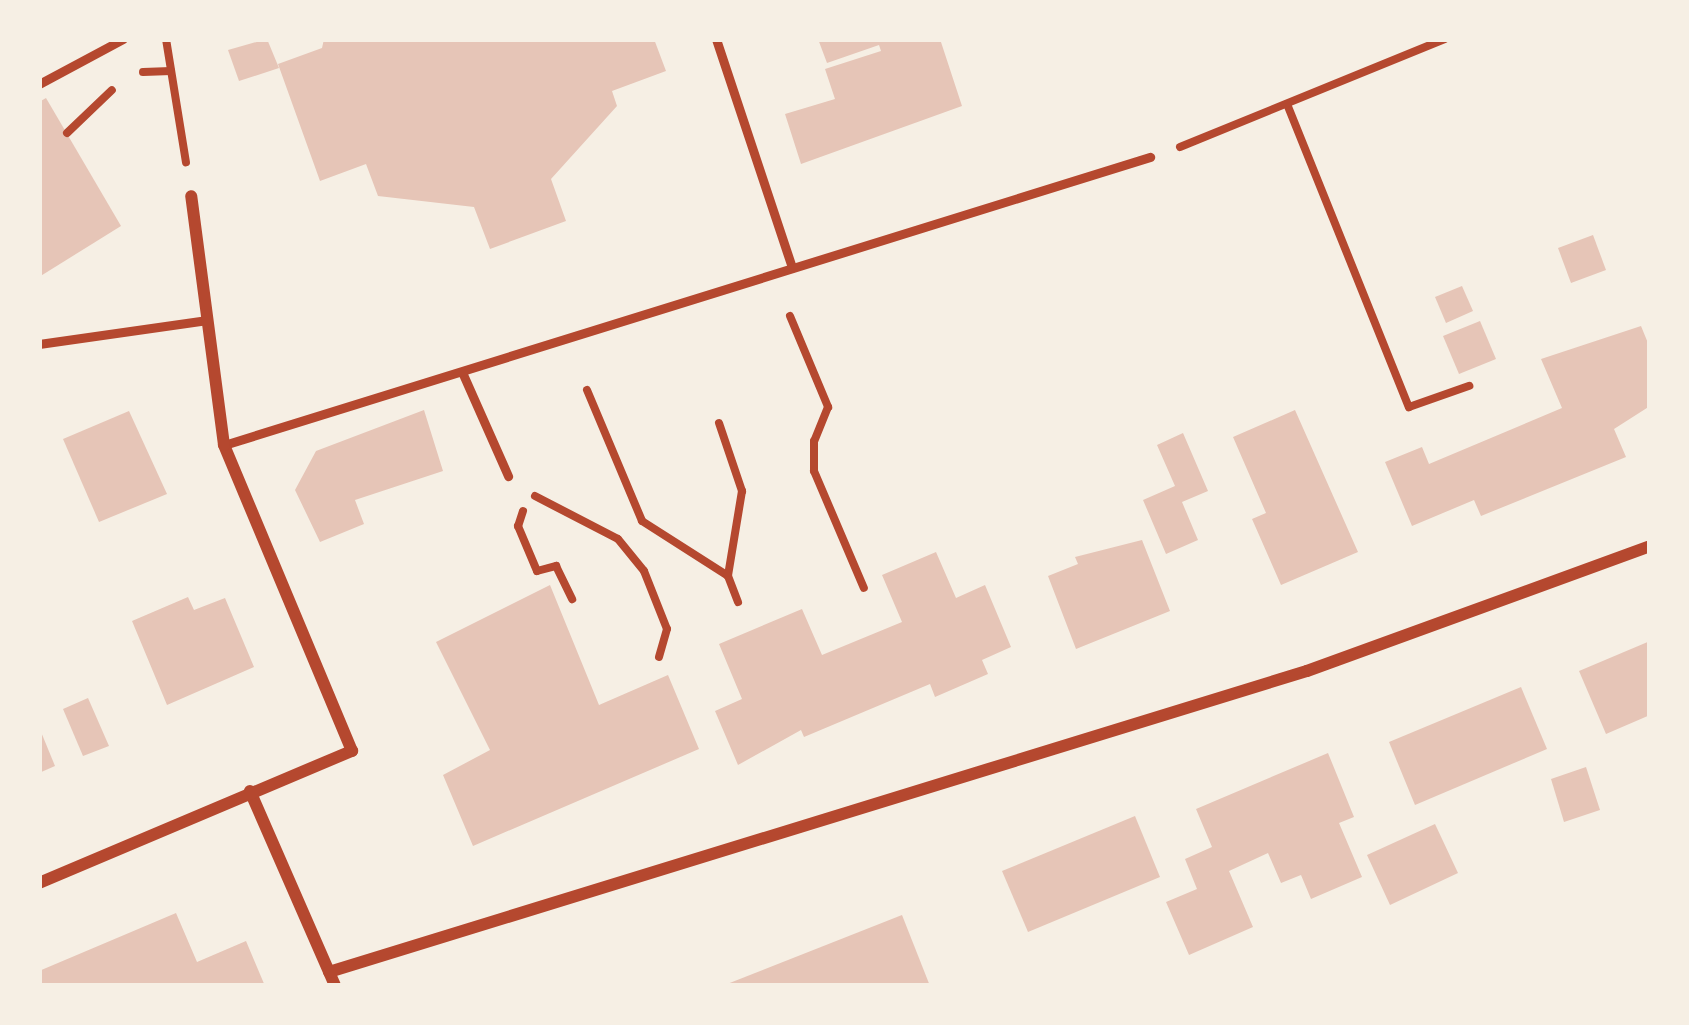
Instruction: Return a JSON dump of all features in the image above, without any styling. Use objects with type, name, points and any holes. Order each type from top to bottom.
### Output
[{"type":"street","points":[[39,883],[352,751],[224,445],[191,196]]},
{"type":"street","points":[[329,972],[1307,671],[1650,545]]},
{"type":"street","points":[[250,791],[335,986]]},
{"type":"lane","points":[[39,84],[123,39]]},
{"type":"lane","points":[[716,39],[792,268]]},
{"type":"lane","points":[[224,445],[1150,157]]},
{"type":"lane","points":[[39,344],[207,320]]},
{"type":"lane","points":[[462,372],[508,476]]},
{"type":"path","points":[[166,39],[191,196]]},
{"type":"path","points":[[1150,157],[1444,39]]},
{"type":"path","points":[[67,134],[89,119],[125,73],[171,71]]},
{"type":"path","points":[[1287,104],[1409,407],[1469,386]]},
{"type":"path","points":[[790,316],[828,407],[814,440],[814,471],[864,588]]},
{"type":"path","points":[[587,390],[642,521],[728,576]]},
{"type":"path","points":[[719,423],[742,491],[728,576],[738,602]]},
{"type":"path","points":[[572,599],[556,566],[537,571],[518,526],[523,511],[515,493],[548,498],[618,538],[644,571],[667,629],[659,657]]},
{"type":"building","points":[[267,39],[279,68],[239,81],[228,50]]},
{"type":"building","points":[[324,39],[654,39],[666,71],[612,91],[617,106],[551,179],[566,221],[490,249],[474,207],[378,196],[366,164],[320,181],[278,64],[322,48]]},
{"type":"building","points":[[818,39],[940,39],[962,106],[801,164],[785,114],[835,99],[825,69],[881,51],[879,45],[827,63]]},
{"type":"building","points":[[46,98],[121,226],[39,277],[39,102]]},
{"type":"building","points":[[1593,235],[1606,270],[1571,283],[1558,248]]},
{"type":"building","points":[[1462,286],[1473,311],[1446,323],[1435,297]]},
{"type":"building","points":[[1480,321],[1496,359],[1459,374],[1443,336]]},
{"type":"building","points":[[1641,326],[1650,348],[1650,406],[1614,429],[1626,457],[1481,516],[1474,500],[1412,526],[1385,462],[1422,447],[1429,464],[1562,408],[1541,359]]},
{"type":"building","points":[[424,410],[443,471],[355,500],[364,524],[320,542],[295,490],[316,451]]},
{"type":"building","points":[[1295,410],[1358,552],[1281,585],[1252,519],[1266,513],[1233,437]]},
{"type":"building","points":[[129,411],[167,494],[99,522],[63,439]]},
{"type":"building","points":[[1183,433],[1208,491],[1182,502],[1198,540],[1166,554],[1143,500],[1175,486],[1157,445]]},
{"type":"building","points":[[1142,540],[1170,611],[1076,649],[1048,576],[1078,564],[1075,557]]},
{"type":"building","points":[[936,552],[956,598],[985,585],[1011,647],[982,660],[988,674],[935,697],[930,684],[804,737],[801,730],[738,765],[715,711],[742,699],[719,644],[802,609],[822,655],[902,622],[882,575]]},
{"type":"building","points":[[550,585],[599,705],[668,675],[699,749],[473,846],[443,775],[490,750],[436,642]]},
{"type":"building","points":[[188,597],[194,610],[225,598],[254,667],[167,705],[132,621]]},
{"type":"building","points":[[1650,641],[1650,715],[1606,734],[1579,671]]},
{"type":"building","points":[[1521,687],[1547,749],[1415,805],[1389,742]]},
{"type":"building","points":[[88,698],[109,746],[83,756],[63,709]]},
{"type":"building","points":[[39,727],[55,766],[39,773]]},
{"type":"building","points":[[1328,753],[1354,817],[1339,823],[1362,877],[1311,899],[1301,875],[1281,883],[1268,853],[1229,871],[1253,927],[1189,955],[1166,902],[1197,889],[1185,859],[1212,847],[1196,809]]},
{"type":"building","points":[[1586,767],[1600,810],[1564,822],[1551,779]]},
{"type":"building","points":[[1135,816],[1160,877],[1028,932],[1002,871]]},
{"type":"building","points":[[1435,824],[1458,873],[1390,905],[1367,855]]},
{"type":"building","points":[[176,913],[197,962],[246,941],[265,986],[39,986],[39,971]]},
{"type":"building","points":[[902,915],[930,986],[722,986]]}]
